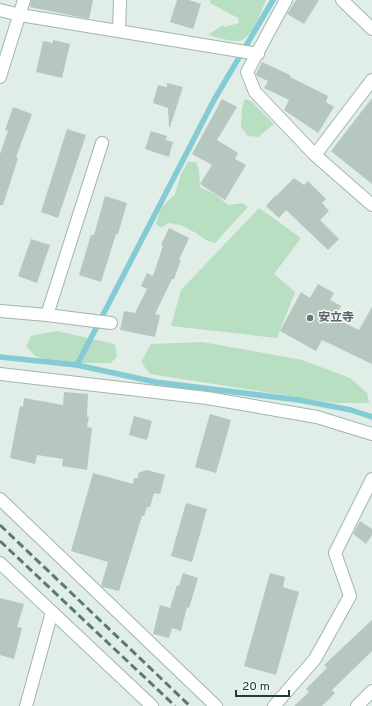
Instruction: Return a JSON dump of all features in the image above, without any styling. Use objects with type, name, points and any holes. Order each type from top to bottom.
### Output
[{"type":"street","points":[[0,77],[24,0]]},
{"type":"street","points":[[119,31],[120,0]]},
{"type":"street","points":[[286,0],[247,72],[255,92],[315,155],[372,205]]},
{"type":"street","points":[[342,0],[372,29]]},
{"type":"street","points":[[0,10],[20,15],[258,54]]},
{"type":"street","points":[[315,155],[372,80]]},
{"type":"street","points":[[47,315],[102,143]]},
{"type":"street","points":[[0,311],[110,323]]},
{"type":"street","points":[[0,374],[207,398],[316,417],[372,434]]},
{"type":"street","points":[[274,706],[315,659],[350,596],[335,552],[372,479]]},
{"type":"street","points":[[0,499],[216,706]]},
{"type":"street","points":[[0,562],[152,706]]},
{"type":"street","points":[[26,706],[52,612]]},
{"type":"street","points":[[357,706],[372,691]]},
{"type":"green space","points":[[210,0],[266,0],[252,30],[244,39],[236,41],[208,35],[223,25],[225,27],[239,23],[238,18],[210,3]]},
{"type":"green space","points":[[245,99],[251,101],[274,124],[258,137],[248,136],[241,127],[242,109]]},
{"type":"green space","points":[[188,162],[196,162],[199,170],[200,187],[215,194],[228,205],[243,203],[248,207],[215,243],[206,240],[181,225],[168,223],[161,228],[156,224],[161,208],[175,194],[181,174]]},
{"type":"green space","points":[[259,208],[301,238],[274,274],[295,292],[277,338],[171,326],[181,290]]},
{"type":"green space","points":[[57,331],[115,344],[117,356],[111,363],[54,363],[35,356],[26,346],[31,336]]},
{"type":"green space","points":[[202,342],[302,360],[350,378],[367,393],[369,403],[335,403],[150,374],[141,362],[151,344]]},
{"type":"building","points":[[31,0],[93,0],[89,19],[30,7]]},
{"type":"building","points":[[177,0],[189,0],[201,4],[193,29],[170,22]]},
{"type":"building","points":[[296,0],[319,0],[304,24],[287,14]]},
{"type":"building","points":[[53,40],[70,44],[62,78],[36,72],[43,41],[53,43]]},
{"type":"building","points":[[262,62],[290,75],[290,77],[328,96],[326,102],[334,107],[318,133],[284,110],[289,100],[264,88],[268,81],[257,76],[256,74]]},
{"type":"building","points":[[167,83],[183,87],[170,127],[168,108],[153,103],[158,85],[167,87]]},
{"type":"building","points":[[372,98],[372,184],[331,151]]},
{"type":"building","points":[[222,99],[237,107],[217,140],[238,153],[235,159],[246,165],[225,200],[200,184],[212,165],[192,154]]},
{"type":"building","points":[[13,107],[32,114],[16,157],[18,158],[3,205],[0,205],[0,154],[8,131],[5,130]]},
{"type":"building","points":[[67,129],[86,135],[58,218],[41,212]]},
{"type":"building","points":[[151,131],[167,136],[166,140],[173,142],[169,157],[145,149]]},
{"type":"building","points":[[294,178],[304,185],[308,181],[326,199],[322,203],[329,211],[320,220],[339,239],[328,250],[286,210],[279,218],[266,206]]},
{"type":"building","points":[[105,196],[127,203],[101,282],[79,275],[91,235],[94,235]]},
{"type":"building","points":[[169,228],[189,238],[179,260],[181,260],[174,279],[172,279],[155,314],[160,315],[155,337],[120,330],[124,311],[135,313],[147,289],[141,286],[147,273],[153,276],[163,246],[161,245]]},
{"type":"building","points":[[31,239],[50,245],[37,283],[18,276]]},
{"type":"building","name":"安立寺","points":[[318,284],[334,293],[330,300],[341,306],[334,318],[359,330],[372,307],[372,364],[322,340],[316,351],[280,331],[301,292],[310,298]]},
{"type":"building","points":[[64,392],[88,394],[87,417],[89,417],[87,427],[92,428],[87,470],[62,466],[63,459],[37,455],[35,464],[10,458],[20,406],[23,407],[24,398],[63,405]]},
{"type":"building","points":[[210,414],[231,420],[216,473],[195,467]]},
{"type":"building","points":[[134,416],[152,421],[147,440],[129,435]]},
{"type":"building","points":[[147,470],[165,475],[160,494],[154,493],[150,507],[147,507],[144,516],[142,516],[119,591],[102,587],[101,586],[108,562],[71,551],[93,473],[133,484],[134,478],[138,478],[138,473]]},
{"type":"building","points":[[186,503],[207,509],[192,562],[171,556]]},
{"type":"building","points":[[360,521],[372,529],[372,535],[366,544],[353,534]]},
{"type":"building","points":[[183,573],[198,578],[189,608],[187,607],[181,631],[172,628],[169,638],[153,634],[160,605],[170,608],[177,585],[179,586]]},
{"type":"building","points":[[270,573],[285,577],[283,587],[299,592],[276,675],[244,666]]},
{"type":"building","points":[[0,598],[24,604],[17,627],[22,628],[14,659],[0,655]]},
{"type":"building","points":[[372,620],[372,651],[332,690],[335,693],[322,706],[294,706],[309,692],[306,689],[327,668],[324,665]]},
{"type":"waterway","points":[[77,365],[214,100],[273,0]]},
{"type":"waterway","points":[[0,357],[77,365],[155,382],[299,400],[351,410],[372,417]]},
{"type":"railway","points":[[0,525],[190,706]]},
{"type":"railway","points":[[0,541],[175,706]]},
{"type":"place","name":"安立寺","points":[[310,318]]}]
